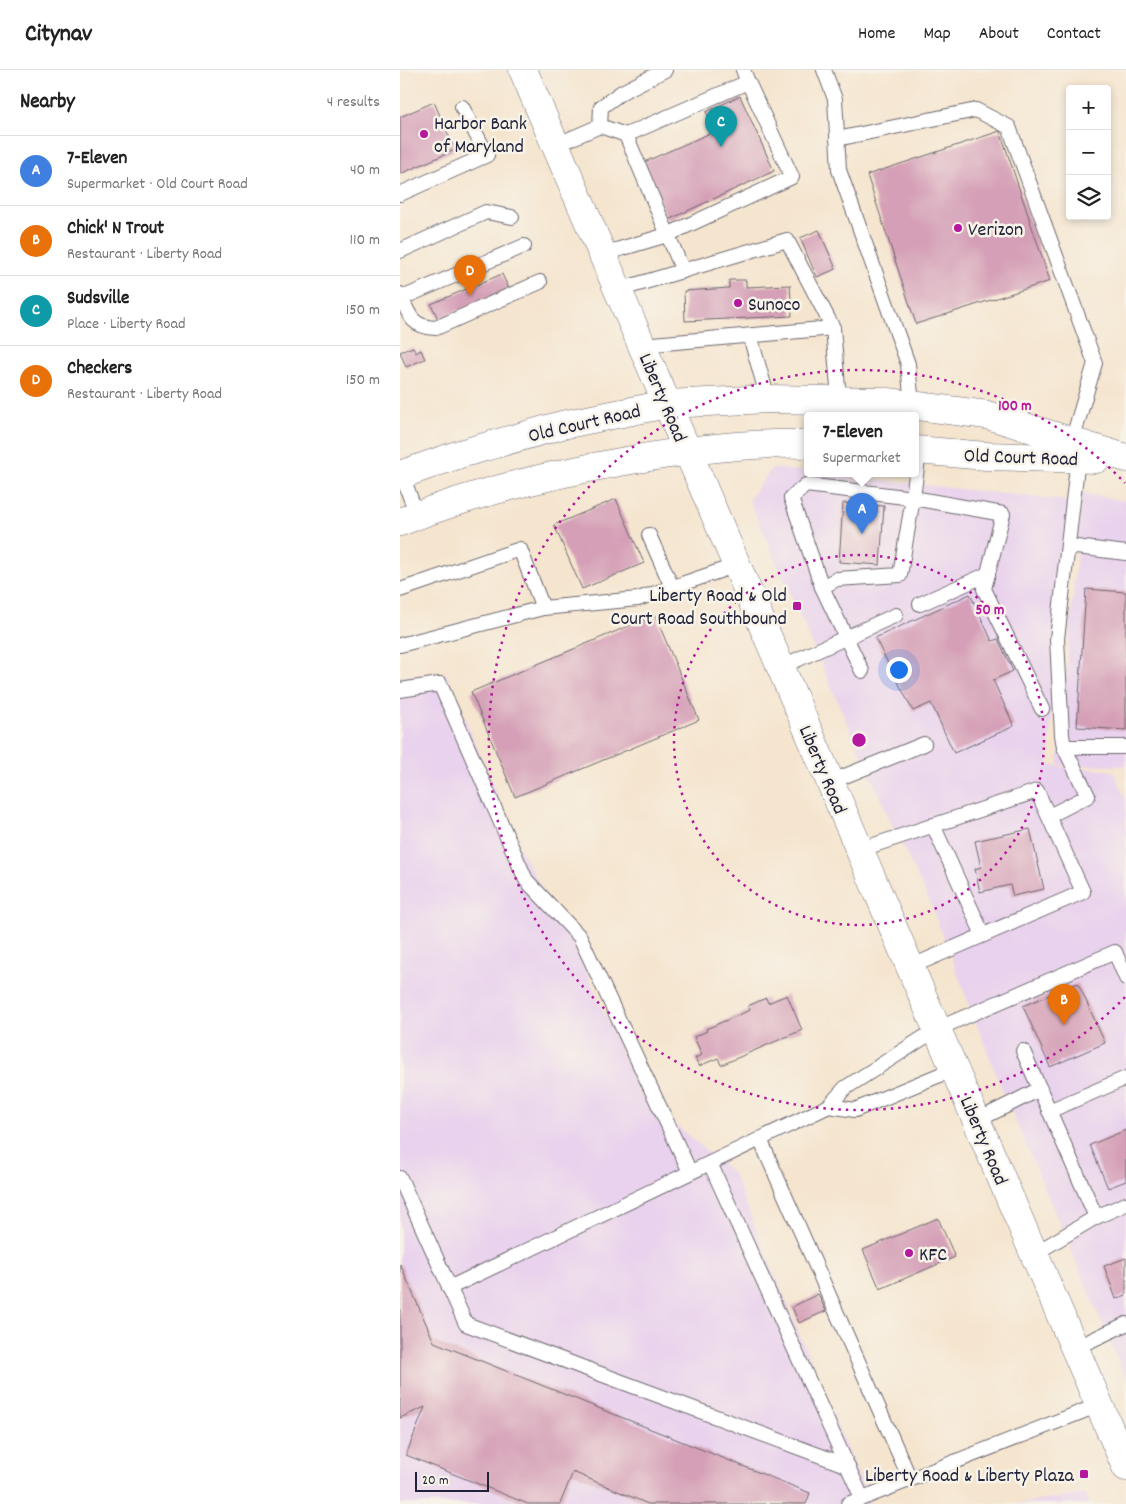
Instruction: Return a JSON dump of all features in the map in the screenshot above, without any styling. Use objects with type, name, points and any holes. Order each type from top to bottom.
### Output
[{"type":"main road","name":"Liberty Road","points":[[523,70],[1125,1463]]},
{"type":"main road","name":"Old Court Road","points":[[401,473],[562,425],[667,404],[768,399],[839,400],[912,405],[987,415],[1075,450],[1126,459]]},
{"type":"main road","points":[[408,519],[465,499],[563,472],[687,450],[775,443],[804,444]]},
{"type":"main road","name":"Old Court Road","points":[[919,450],[986,456],[1075,450]]},
{"type":"lane","points":[[600,126],[601,107],[622,92],[665,70]]},
{"type":"lane","points":[[824,70],[835,99],[839,170],[908,364],[912,405]]},
{"type":"lane","points":[[556,145],[600,126],[626,135],[746,76],[792,177],[667,235],[602,254]]},
{"type":"lane","points":[[400,194],[486,155],[462,107]]},
{"type":"lane","points":[[837,139],[976,110],[1009,127],[1095,363],[1075,450],[1068,546],[1057,639],[1064,747],[1088,796],[1049,816]]},
{"type":"lane","points":[[626,135],[682,271]]},
{"type":"lane","points":[[400,250],[486,212],[512,217]]},
{"type":"lane","points":[[618,290],[787,240],[833,328],[839,400]]},
{"type":"lane","points":[[524,246],[401,296],[408,314],[423,327],[436,328],[540,282]]},
{"type":"lane","points":[[642,345],[833,328]]},
{"type":"lane","points":[[750,336],[768,399]]},
{"type":"lane","points":[[401,473],[408,519]]},
{"type":"lane","points":[[822,587],[837,579],[900,575],[915,477]]},
{"type":"lane","points":[[862,671],[822,587],[791,498],[806,485],[913,498],[1003,514],[984,589],[1042,709]]},
{"type":"lane","points":[[649,535],[672,587]]},
{"type":"lane","points":[[1068,546],[1126,553]]},
{"type":"lane","points":[[400,590],[520,549],[543,608]]},
{"type":"lane","points":[[401,641],[543,608],[638,599],[736,565]]},
{"type":"lane","points":[[920,604],[988,574]]},
{"type":"lane","points":[[780,667],[896,616]]},
{"type":"lane","points":[[400,690],[440,684],[526,880],[580,937],[690,1172]]},
{"type":"lane","points":[[830,782],[924,744]]},
{"type":"lane","points":[[1064,747],[1126,747]]},
{"type":"lane","points":[[859,850],[1037,791],[1049,816],[1082,892],[910,967]]},
{"type":"lane","points":[[933,825],[983,935]]},
{"type":"lane","points":[[449,1288],[829,1106],[845,1088],[937,1029],[1115,952],[1126,978]]},
{"type":"lane","points":[[1024,1051],[1096,1217]]},
{"type":"lane","points":[[829,1106],[855,1110],[954,1069]]},
{"type":"lane","points":[[1049,1111],[1126,1078]]},
{"type":"lane","points":[[976,1121],[1040,1089]]},
{"type":"lane","points":[[760,1139],[910,1479]]},
{"type":"lane","points":[[710,1163],[862,1498]]},
{"type":"lane","points":[[400,1178],[466,1324],[848,1466]]},
{"type":"lane","points":[[1034,1254],[1096,1217],[1126,1204]]},
{"type":"lane","points":[[1074,1348],[1126,1324]]},
{"type":"lane","points":[[848,1504],[1099,1405]]},
{"type":"shaded area","points":[[772,468],[804,472],[804,477],[853,477],[1068,501],[1048,765],[1114,771],[1126,800],[1126,1379],[999,1082],[931,905],[890,820],[749,500]]},
{"type":"shaded area","points":[[1082,493],[1126,501],[1126,766],[1058,765]]},
{"type":"shaded area","points":[[446,673],[517,844],[578,953],[641,1096],[733,1173],[870,1504],[400,1504],[400,677]]},
{"type":"shaded area","points":[[1086,1494],[1090,1504],[1016,1504]]},
{"type":"building","points":[[740,96],[774,171],[668,220],[642,163],[715,131],[706,112]]},
{"type":"building","name":"Harbor Bank of Maryland","points":[[434,102],[455,150],[400,174],[400,117]]},
{"type":"building","name":"Verizon","points":[[1000,131],[1050,281],[916,324],[867,175]]},
{"type":"building","points":[[819,230],[836,269],[817,277],[800,238]]},
{"type":"building","points":[[502,274],[509,289],[438,319],[431,304]]},
{"type":"building","name":"Sunoco","points":[[729,280],[746,280],[746,287],[790,285],[792,316],[685,321],[684,291],[729,288]]},
{"type":"building","points":[[413,347],[416,353],[421,350],[425,359],[406,367],[400,352]]},
{"type":"building","points":[[616,499],[644,563],[582,589],[554,525]]},
{"type":"building","points":[[843,503],[884,506],[880,565],[839,562]]},
{"type":"building","points":[[1086,589],[1126,592],[1126,730],[1077,727]]},
{"type":"building","points":[[970,594],[992,641],[998,639],[1013,671],[993,680],[1014,726],[954,753],[931,703],[913,711],[875,638]]},
{"type":"building","points":[[655,615],[699,720],[515,797],[471,692]]},
{"type":"building","points":[[1030,829],[1044,889],[1013,896],[1010,885],[980,892],[975,869],[981,867],[975,841]]},
{"type":"building","points":[[1078,983],[1105,1043],[1050,1067],[1023,1006]]},
{"type":"building","points":[[787,995],[802,1030],[721,1065],[718,1058],[699,1066],[695,1058],[702,1055],[694,1037],[707,1031],[706,1029],[750,1010],[748,1006],[766,998],[768,1003]]},
{"type":"building","points":[[1126,1130],[1126,1181],[1108,1188],[1090,1145]]},
{"type":"building","name":"KFC","points":[[938,1218],[955,1257],[880,1289],[863,1250]]},
{"type":"building","points":[[1126,1258],[1126,1295],[1116,1299],[1104,1266]]},
{"type":"building","points":[[400,1264],[434,1342],[810,1493],[806,1504],[648,1504],[573,1472],[560,1504],[528,1504],[406,1455],[425,1407],[400,1418]]},
{"type":"building","points":[[818,1294],[826,1311],[799,1323],[792,1307]]},
{"type":"place","name":"Harbor Bank of Maryland","points":[[424,134]]},
{"type":"place","name":"Sudsville","points":[[721,147]]},
{"type":"place","name":"Verizon","points":[[958,228]]},
{"type":"place","name":"Checkers","points":[[470,296]]},
{"type":"place","name":"Sunoco","points":[[738,303]]},
{"type":"place","name":"7-Eleven","points":[[862,534]]},
{"type":"place","name":"Liberty Road & Old Court Road Southbound","points":[[797,606]]},
{"type":"place","name":"Chick' N Trout","points":[[1064,1025]]},
{"type":"place","name":"KFC","points":[[909,1253]]},
{"type":"place","name":"Liberty Road & Liberty Plaza","points":[[1084,1474]]}]
